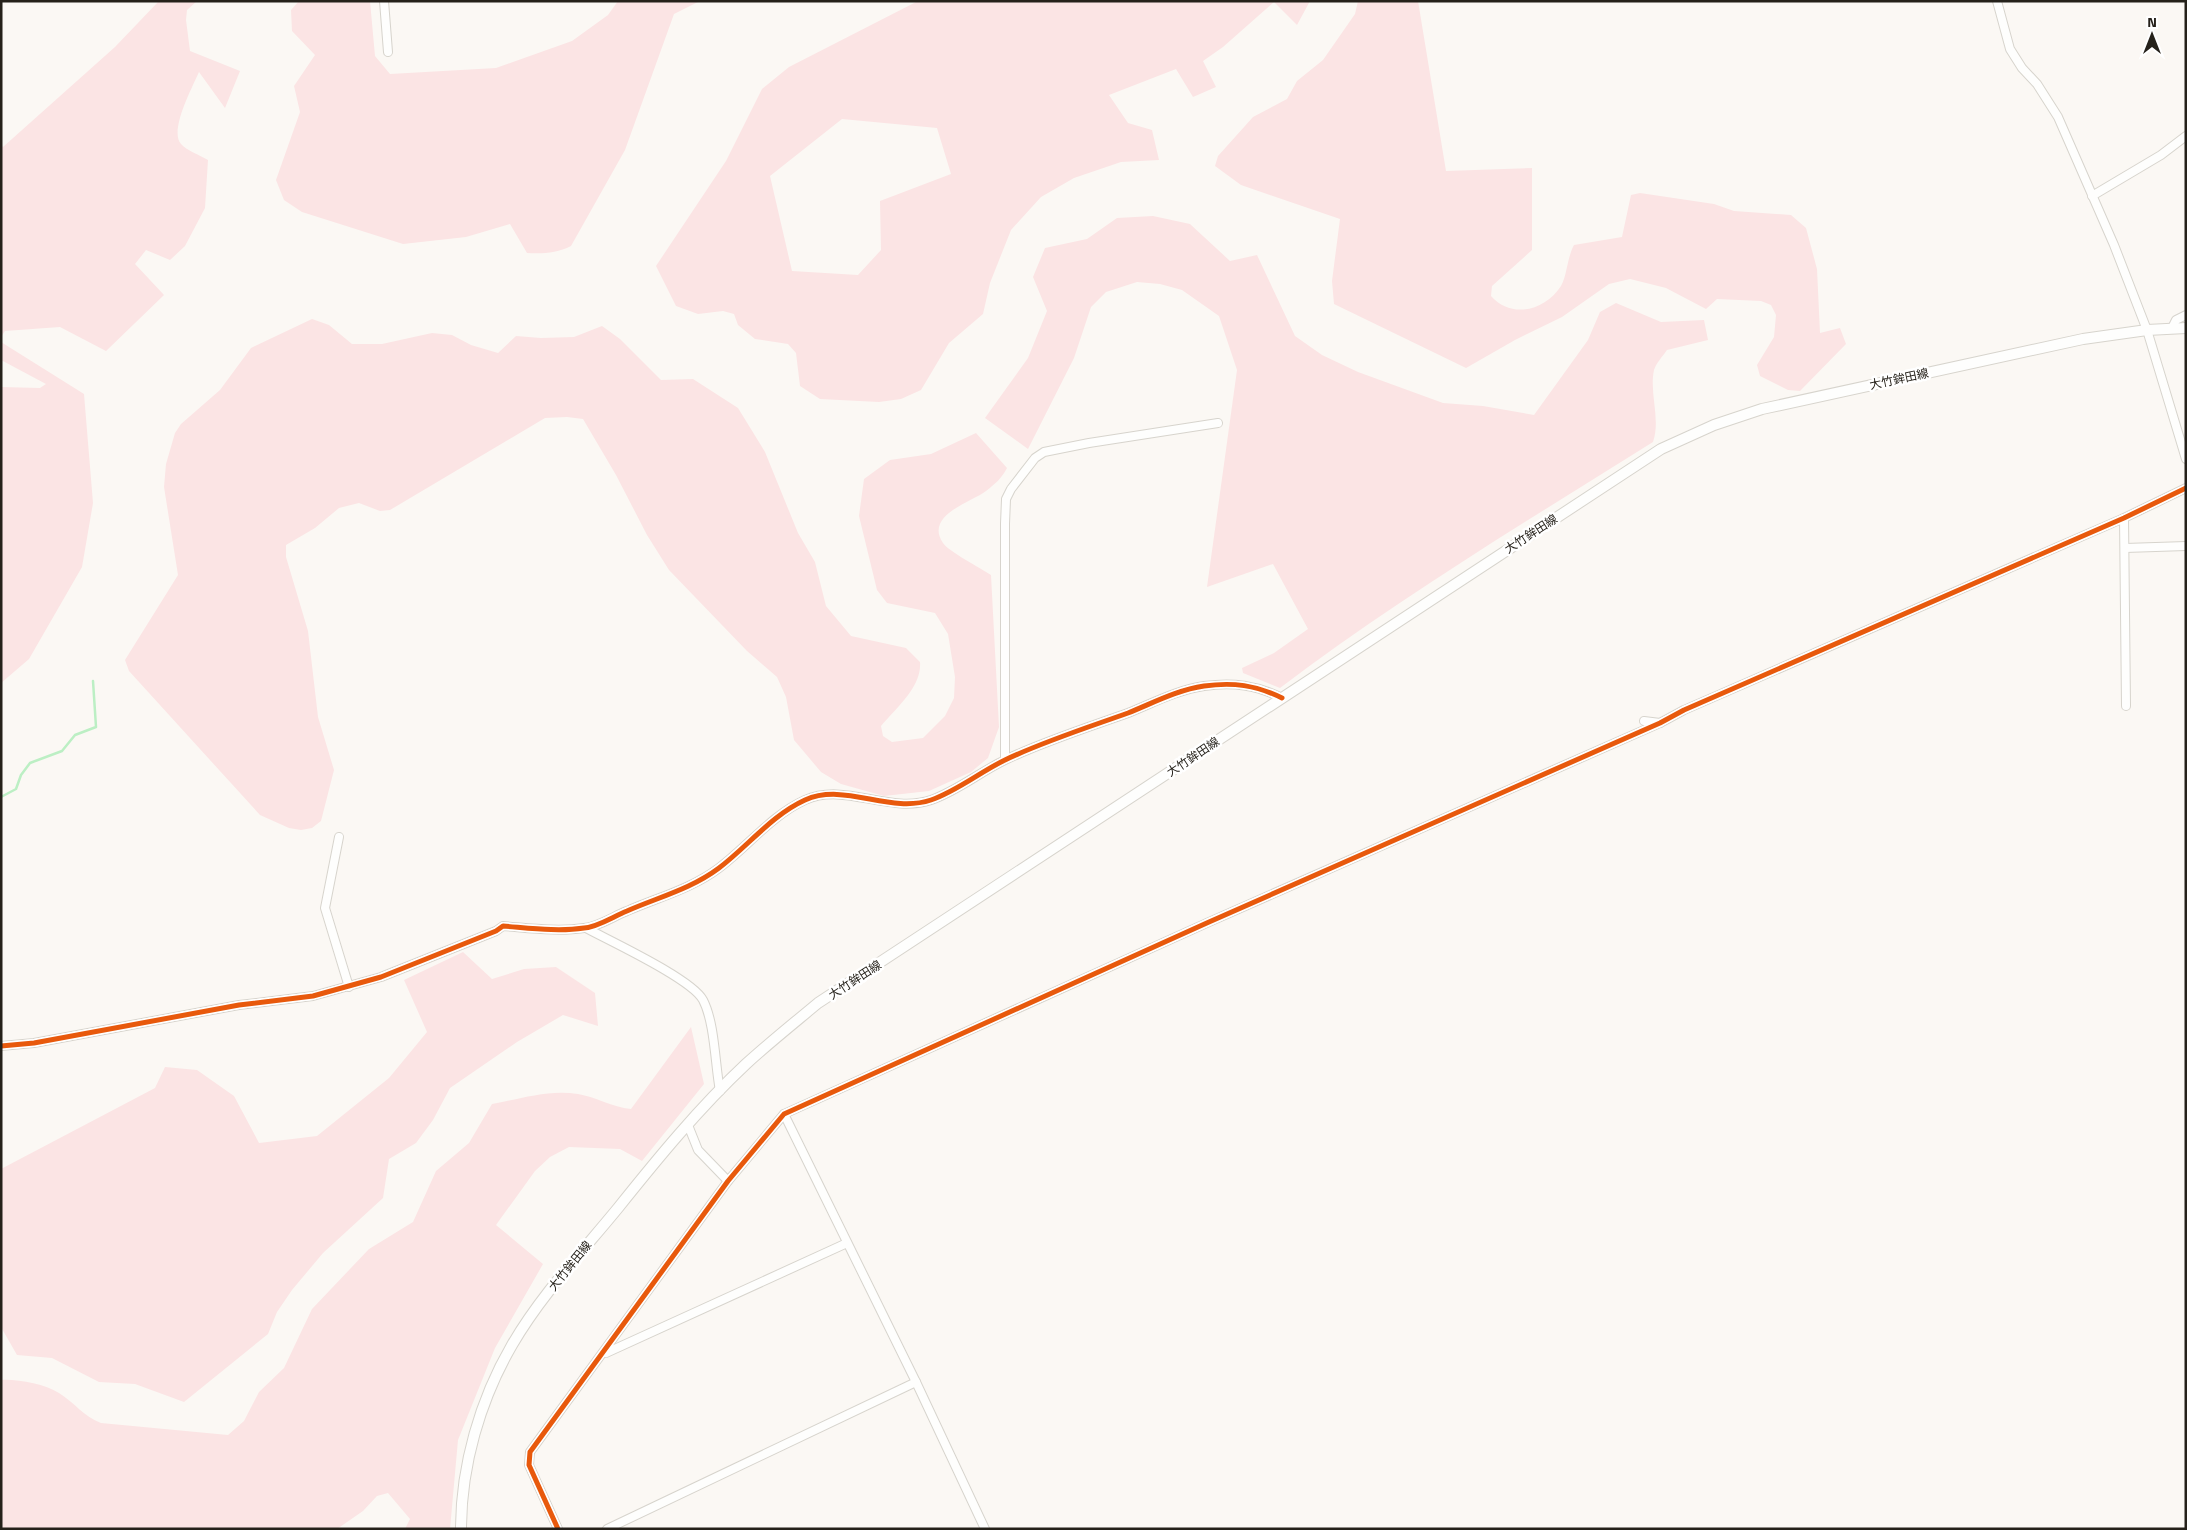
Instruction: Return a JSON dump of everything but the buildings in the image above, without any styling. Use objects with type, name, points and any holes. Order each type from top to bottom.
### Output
[{"type":"main road","name":"大竹鉾田線","points":[[461,1529],[461,1504],[473,1438],[491,1390],[512,1345],[545,1298],[688,1125],[745,1065],[818,1004],[1661,449],[1714,425],[1762,409],[2083,339],[2147,330],[2186,328]]},
{"type":"street","points":[[384,1],[388,52]]},
{"type":"street","points":[[1997,1],[2010,49],[2022,68],[2037,84],[2058,117],[2114,245],[2147,330],[2186,459]]},
{"type":"street","points":[[2092,196],[2161,155],[2186,136]]},
{"type":"street","points":[[2172,328],[2176,320],[2186,315]]},
{"type":"street","points":[[1005,760],[1005,514],[1006,500],[1011,489],[1035,458],[1044,452],[1088,443],[1218,423]]},
{"type":"street","points":[[558,1529],[529,1465],[530,1452],[604,1354],[728,1181],[784,1114],[1209,922],[1660,723],[1693,706],[2124,518],[2186,488]]},
{"type":"street","points":[[2124,518],[2126,706]]},
{"type":"street","points":[[2125,548],[2186,546]]},
{"type":"street","points":[[1,1046],[34,1043],[240,1004],[313,996],[381,977],[496,931],[503,926],[556,929],[586,928],[695,884],[742,849],[774,820],[807,799],[838,795],[904,805],[922,802],[950,792],[1005,760],[1168,696],[1203,686],[1232,684],[1250,686],[1262,688],[1282,698]]},
{"type":"street","points":[[1644,721],[1660,723]]},
{"type":"street","points":[[339,837],[325,908],[349,987]]},
{"type":"street","points":[[586,928],[656,965],[690,988],[702,999],[709,1019],[720,1090]]},
{"type":"street","points":[[784,1114],[916,1382],[985,1529]]},
{"type":"street","points":[[688,1125],[698,1150],[728,1181]]},
{"type":"street","points":[[604,1354],[847,1243]]},
{"type":"street","points":[[607,1529],[916,1382]]},
{"type":"shaded area","points":[[159,1],[197,1],[187,10],[186,20],[190,51],[240,71],[225,108],[199,72],[187,98],[180,120],[178,138],[181,144],[208,160],[205,208],[185,246],[170,260],[146,250],[135,264],[164,295],[106,351],[60,327],[5,331],[1,337],[1,145],[3,147],[115,47]]},
{"type":"shaded area","points":[[299,1],[370,1],[375,56],[390,74],[496,68],[572,41],[608,15],[618,1],[700,1],[674,14],[625,150],[571,246],[555,252],[527,253],[510,224],[466,237],[403,244],[302,212],[284,200],[276,180],[300,112],[294,86],[315,55],[292,31],[291,10]]},
{"type":"shaded area","points":[[918,1],[1310,1],[1297,25],[1274,2],[1223,47],[1203,61],[1216,87],[1193,97],[1176,69],[1109,95],[1128,123],[1152,130],[1159,160],[1121,162],[1074,178],[1041,197],[1011,230],[990,283],[983,314],[949,343],[921,390],[901,399],[879,402],[820,399],[800,386],[796,353],[788,344],[755,339],[738,325],[734,314],[723,311],[698,314],[676,306],[656,266],[726,161],[762,89],[789,67]],"holes":[[[842,119],[937,128],[951,174],[880,201],[881,250],[858,275],[792,271],[770,176]]]},
{"type":"shaded area","points":[[1358,1],[1418,1],[1446,171],[1532,168],[1532,250],[1492,286],[1491,296],[1499,303],[1508,308],[1528,309],[1537,306],[1554,295],[1565,277],[1574,245],[1622,237],[1631,195],[1640,193],[1714,204],[1734,211],[1791,215],[1806,228],[1817,269],[1820,333],[1840,328],[1846,344],[1800,391],[1788,390],[1760,376],[1757,365],[1774,337],[1776,315],[1771,305],[1761,301],[1717,299],[1706,309],[1666,288],[1630,279],[1609,284],[1562,317],[1515,340],[1466,368],[1334,304],[1332,281],[1340,219],[1241,185],[1215,166],[1218,156],[1253,117],[1287,99],[1297,81],[1323,60],[1355,14]]},
{"type":"shaded area","points":[[1153,216],[1190,224],[1230,261],[1257,255],[1295,336],[1322,355],[1358,372],[1443,403],[1483,406],[1534,415],[1588,340],[1600,312],[1616,303],[1661,322],[1704,320],[1708,340],[1667,350],[1656,365],[1653,379],[1656,424],[1653,442],[1417,591],[1280,688],[1243,673],[1242,668],[1274,653],[1308,629],[1273,564],[1207,587],[1237,370],[1219,316],[1182,290],[1160,284],[1137,282],[1106,292],[1091,307],[1074,358],[1028,449],[985,418],[1028,358],[1047,311],[1033,277],[1045,248],[1087,239],[1117,218]]},
{"type":"shaded area","points":[[312,319],[329,325],[352,344],[382,344],[432,333],[452,335],[471,345],[498,353],[516,336],[541,338],[574,337],[602,326],[620,339],[661,380],[693,379],[738,408],[765,452],[798,533],[815,562],[826,606],[851,636],[906,648],[920,662],[917,680],[907,697],[881,726],[883,736],[892,742],[923,738],[945,716],[954,698],[955,677],[948,634],[935,613],[887,603],[877,590],[859,516],[864,479],[890,460],[931,454],[976,433],[1007,468],[998,481],[986,491],[961,505],[945,517],[940,525],[939,533],[946,546],[991,575],[999,727],[988,758],[971,772],[929,791],[884,796],[841,784],[821,772],[794,740],[786,697],[777,677],[747,651],[669,570],[647,535],[616,475],[583,419],[567,417],[545,418],[390,510],[380,511],[359,503],[339,508],[315,528],[286,545],[286,557],[308,631],[318,717],[334,770],[321,821],[312,828],[301,830],[289,828],[260,815],[129,671],[125,660],[178,575],[164,487],[166,464],[175,433],[181,424],[220,390],[251,348]]},
{"type":"shaded area","points":[[1,342],[84,394],[93,503],[82,567],[29,659],[1,683],[1,387],[40,388],[46,384],[1,360]]},
{"type":"shaded area","points":[[463,952],[492,979],[524,969],[556,967],[595,993],[598,1026],[563,1015],[517,1042],[450,1088],[433,1120],[416,1143],[389,1159],[383,1198],[323,1253],[292,1290],[277,1312],[268,1334],[184,1402],[135,1384],[99,1382],[52,1358],[17,1355],[1,1327],[1,1169],[155,1088],[165,1067],[197,1070],[234,1096],[259,1143],[317,1136],[389,1078],[427,1032],[404,980]]},
{"type":"shaded area","points":[[691,1027],[704,1084],[642,1161],[620,1149],[569,1147],[550,1157],[535,1171],[496,1225],[543,1264],[495,1348],[458,1440],[450,1529],[405,1529],[410,1519],[388,1493],[377,1496],[363,1511],[337,1529],[1,1529],[1,1380],[31,1383],[53,1390],[89,1417],[101,1423],[228,1435],[244,1421],[259,1392],[284,1368],[312,1309],[369,1249],[413,1222],[436,1171],[469,1143],[492,1104],[535,1095],[567,1093],[585,1095],[631,1109]]},
{"type":"waterway","points":[[1,797],[16,789],[21,775],[30,763],[62,751],[75,735],[96,727],[93,681]]},
{"type":"cycle path","points":[[558,1529],[529,1465],[530,1452],[728,1181],[784,1114],[1209,922],[1660,723],[1684,710],[2124,518],[2186,488]]},
{"type":"cycle path","points":[[1,1046],[34,1043],[239,1005],[313,996],[381,977],[496,931],[503,926],[554,930],[589,927],[697,882],[719,868],[760,831],[793,806],[820,795],[836,794],[899,803],[931,800],[950,792],[1019,753],[1194,688],[1225,684],[1254,687],[1282,698]]}]
